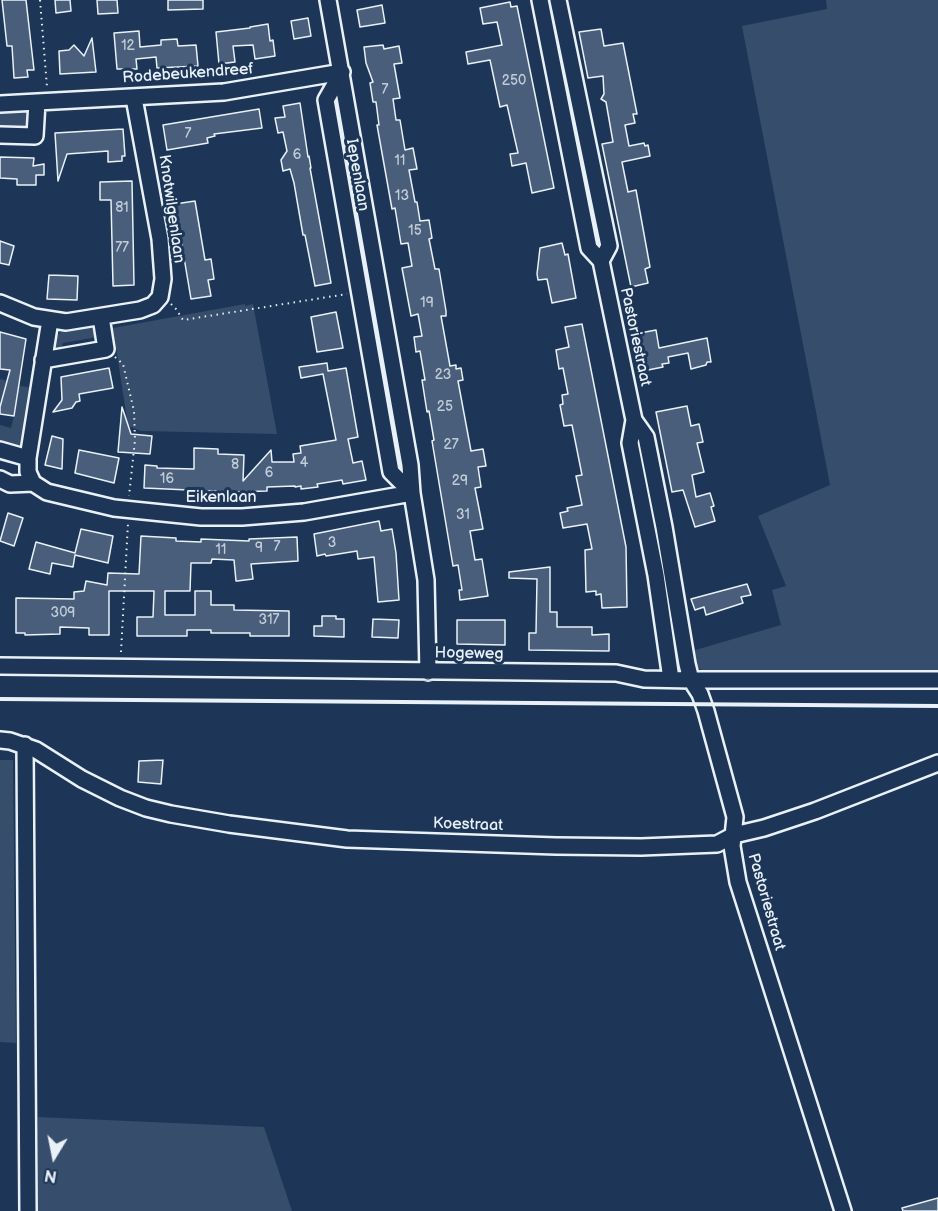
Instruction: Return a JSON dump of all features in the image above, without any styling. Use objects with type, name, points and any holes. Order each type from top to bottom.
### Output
[{"type":"street","name":"Iepenlaan","points":[[328,0],[410,465],[412,493],[426,580],[428,672]]},
{"type":"street","name":"Pastoriestraat","points":[[540,0],[589,248],[601,261],[634,420],[630,443],[660,603],[671,679]]},
{"type":"street","name":"Pastoriestraat","points":[[558,0],[609,246],[601,261]]},
{"type":"street","name":"Rodebeukendreef","points":[[0,104],[243,90],[342,72]]},
{"type":"street","name":"Iepenlaan","points":[[342,72],[326,100],[391,472],[412,493]]},
{"type":"street","name":"Knotwilgenlaan","points":[[134,98],[160,239],[163,279],[160,297]]},
{"type":"street","points":[[0,135],[35,136],[42,102]]},
{"type":"street","points":[[563,118],[581,114]]},
{"type":"street","points":[[358,287],[379,284]]},
{"type":"street","points":[[0,303],[34,317],[77,321],[148,308],[160,297]]},
{"type":"street","points":[[43,360],[106,349],[101,317]]},
{"type":"street","points":[[33,483],[28,472],[28,458],[50,320]]},
{"type":"street","name":"Pastoriestraat","points":[[634,420],[646,437],[691,680],[700,694],[714,737],[735,817],[732,846],[738,882],[843,1211]]},
{"type":"street","points":[[0,450],[28,458]]},
{"type":"street","name":"Eikenlaan","points":[[0,479],[10,484],[33,483],[47,492],[92,503],[152,513],[201,517],[242,517],[304,512],[412,493]]},
{"type":"street","points":[[647,531],[664,527]]},
{"type":"street","points":[[660,603],[676,599]]},
{"type":"street","name":"Hogeweg","points":[[0,666],[616,674],[644,679],[691,680],[938,680]]},
{"type":"street","name":"Koestraat","points":[[0,740],[25,746],[50,758],[100,789],[146,808],[229,824],[347,839],[618,847],[717,844],[734,835],[764,828],[815,811],[938,763]]},
{"type":"street","points":[[25,746],[28,1211]]},
{"type":"path","points":[[40,0],[42,102]]},
{"type":"path","points":[[160,297],[176,309],[183,320],[354,293],[358,287]]},
{"type":"shaded area","points":[[826,0],[938,0],[938,670],[702,670],[694,662],[692,651],[781,625],[772,590],[786,586],[758,516],[830,485],[742,26],[827,9]]},
{"type":"shaded area","points":[[334,97],[339,97],[369,276],[367,277],[364,277],[332,104]]},
{"type":"shaded area","points":[[0,111],[26,111],[31,117],[27,128],[0,130]]},
{"type":"shaded area","points":[[575,122],[579,127],[576,132],[586,179],[591,182],[602,245],[599,247],[592,242],[595,237],[586,190],[581,187],[571,123]]},
{"type":"shaded area","points":[[372,293],[405,472],[403,473],[398,473],[367,294]]},
{"type":"shaded area","points":[[245,304],[245,306],[253,304],[277,434],[141,431],[128,426],[113,328]]},
{"type":"shaded area","points":[[97,326],[98,337],[63,343],[60,351],[52,351],[53,339],[61,332]]},
{"type":"shaded area","points":[[0,379],[8,381],[18,392],[19,386],[29,387],[20,445],[0,440],[0,425],[11,428],[16,409],[0,404]]},
{"type":"shaded area","points":[[0,760],[13,760],[16,1043],[0,1042]]},
{"type":"shaded area","points":[[38,1117],[264,1127],[292,1211],[38,1211]]},
{"type":"building","points":[[2,0],[26,0],[34,70],[27,70],[28,77],[14,78],[12,46],[7,46]]},
{"type":"building","points":[[55,0],[70,0],[71,11],[56,13]]},
{"type":"building","points":[[97,0],[117,0],[118,13],[98,14]]},
{"type":"building","points":[[168,0],[203,0],[203,9],[168,10]]},
{"type":"building","points":[[510,2],[511,7],[517,6],[554,188],[532,193],[526,163],[512,166],[510,154],[518,153],[507,105],[500,107],[490,60],[468,64],[466,52],[502,45],[497,22],[483,24],[480,8]]},
{"type":"building","points":[[382,5],[385,23],[360,27],[357,10]]},
{"type":"building","points":[[308,18],[311,36],[294,39],[291,21]]},
{"type":"building","points":[[268,24],[275,56],[255,59],[253,45],[233,46],[235,62],[219,64],[216,32]]},
{"type":"building","points":[[601,29],[604,46],[623,43],[637,114],[633,114],[635,123],[625,125],[629,146],[644,143],[645,146],[648,145],[650,156],[622,162],[628,192],[636,190],[650,267],[645,269],[648,283],[631,287],[602,144],[613,142],[606,102],[601,99],[604,94],[603,76],[588,78],[579,32]]},
{"type":"building","points":[[139,31],[140,47],[161,45],[161,40],[177,39],[178,46],[196,45],[198,66],[157,68],[156,57],[136,59],[137,69],[117,69],[114,33]]},
{"type":"building","points":[[92,38],[96,72],[60,74],[59,51],[69,50],[74,45],[84,56]]},
{"type":"building","points":[[383,45],[384,49],[399,46],[402,63],[394,64],[400,98],[393,99],[396,120],[400,120],[405,150],[413,148],[417,169],[409,170],[415,202],[417,202],[420,221],[429,220],[432,238],[429,239],[435,269],[439,269],[446,311],[446,316],[441,316],[450,366],[456,365],[456,369],[461,368],[463,380],[458,381],[471,451],[483,449],[486,466],[478,467],[481,487],[475,488],[483,529],[470,531],[475,560],[482,559],[488,596],[460,600],[459,590],[462,590],[458,565],[453,566],[432,441],[434,440],[422,380],[425,380],[420,351],[416,352],[414,337],[422,336],[418,314],[411,316],[402,268],[412,266],[408,243],[401,244],[395,208],[392,209],[377,125],[379,125],[376,102],[373,102],[370,83],[373,82],[366,63],[364,47]]},
{"type":"building","points":[[300,103],[331,283],[315,286],[294,183],[290,169],[283,171],[281,160],[287,151],[283,132],[278,133],[275,118],[285,117],[283,106]]},
{"type":"building","points":[[259,109],[262,128],[214,134],[215,136],[207,138],[208,143],[167,150],[163,125]]},
{"type":"building","points":[[123,129],[125,156],[122,156],[122,161],[108,162],[108,151],[67,154],[58,181],[55,133]]},
{"type":"building","points":[[0,157],[34,158],[33,166],[44,164],[44,175],[36,175],[36,185],[17,185],[17,179],[0,178]]},
{"type":"building","points":[[132,181],[134,285],[113,286],[111,200],[100,200],[100,182]]},
{"type":"building","points":[[195,201],[205,260],[211,259],[214,279],[208,280],[211,296],[191,299],[175,204]]},
{"type":"building","points":[[0,241],[14,246],[9,265],[0,263]]},
{"type":"building","points":[[562,243],[565,255],[568,254],[576,298],[552,303],[547,279],[538,280],[540,248]]},
{"type":"building","points":[[49,275],[78,276],[77,300],[47,299]]},
{"type":"building","points":[[336,312],[343,348],[317,352],[311,317]]},
{"type":"building","points":[[582,324],[626,547],[627,607],[602,608],[601,594],[596,595],[596,591],[586,592],[585,550],[592,549],[587,524],[563,528],[560,513],[568,511],[567,508],[582,505],[576,476],[582,475],[572,425],[564,426],[560,405],[563,404],[562,395],[568,394],[563,368],[559,369],[556,350],[569,347],[565,327]]},
{"type":"building","points":[[656,330],[659,348],[707,338],[711,362],[691,369],[688,353],[668,357],[669,363],[662,364],[663,367],[648,370],[640,333]]},
{"type":"building","points":[[0,332],[26,339],[14,416],[0,414],[10,370],[0,369]]},
{"type":"building","points":[[327,363],[328,371],[346,368],[358,437],[348,439],[353,463],[362,461],[366,480],[343,484],[342,480],[301,489],[301,486],[267,487],[267,491],[234,492],[144,488],[145,465],[157,466],[157,468],[194,469],[194,448],[218,449],[218,454],[244,455],[243,481],[271,450],[272,462],[294,462],[293,454],[301,453],[300,446],[336,440],[323,374],[301,378],[299,367]]},
{"type":"building","points":[[109,368],[113,388],[79,394],[80,401],[76,402],[72,408],[53,412],[62,400],[61,377]]},
{"type":"building","points":[[687,406],[691,426],[699,424],[703,442],[697,443],[704,472],[692,475],[696,497],[710,493],[715,521],[695,527],[683,490],[672,492],[656,412]]},
{"type":"building","points":[[122,407],[131,434],[152,436],[150,454],[118,452]]},
{"type":"building","points":[[52,436],[63,439],[62,469],[45,465]]},
{"type":"building","points":[[79,450],[119,458],[114,483],[75,473]]},
{"type":"building","points":[[8,513],[23,518],[14,546],[0,541]]},
{"type":"building","points":[[379,521],[381,531],[392,529],[399,600],[378,602],[374,557],[358,559],[357,551],[317,556],[314,534]]},
{"type":"building","points":[[81,529],[113,536],[108,563],[75,555],[73,567],[52,563],[50,574],[29,569],[36,542],[75,553]]},
{"type":"building","points":[[141,536],[201,542],[201,539],[249,541],[249,539],[297,537],[298,561],[251,564],[253,579],[237,581],[234,560],[212,559],[211,563],[191,563],[190,591],[165,591],[165,615],[195,615],[195,591],[211,591],[211,605],[234,605],[234,610],[289,611],[289,636],[250,636],[250,633],[211,633],[211,630],[187,630],[187,636],[137,636],[137,617],[153,617],[154,591],[109,591],[109,635],[89,635],[89,628],[60,627],[60,634],[16,633],[16,598],[74,599],[74,592],[84,591],[86,581],[107,585],[108,573],[139,574]]},
{"type":"building","points":[[550,567],[550,612],[557,612],[557,627],[592,627],[592,635],[609,634],[609,651],[529,650],[529,633],[536,633],[537,579],[509,578],[509,572]]},
{"type":"building","points":[[747,584],[751,595],[741,597],[743,603],[706,615],[704,607],[695,610],[691,599]]},
{"type":"building","points":[[322,616],[336,616],[336,619],[344,619],[344,637],[314,636],[314,626],[322,626]]},
{"type":"building","points":[[373,619],[399,620],[398,638],[372,637]]},
{"type":"building","points":[[457,620],[505,620],[505,645],[457,644]]},
{"type":"building","points":[[163,760],[161,784],[138,782],[139,761]]},
{"type":"building","points":[[938,1198],[938,1211],[903,1211],[902,1208]]},
{"type":"railway","points":[[0,699],[938,706]]}]
